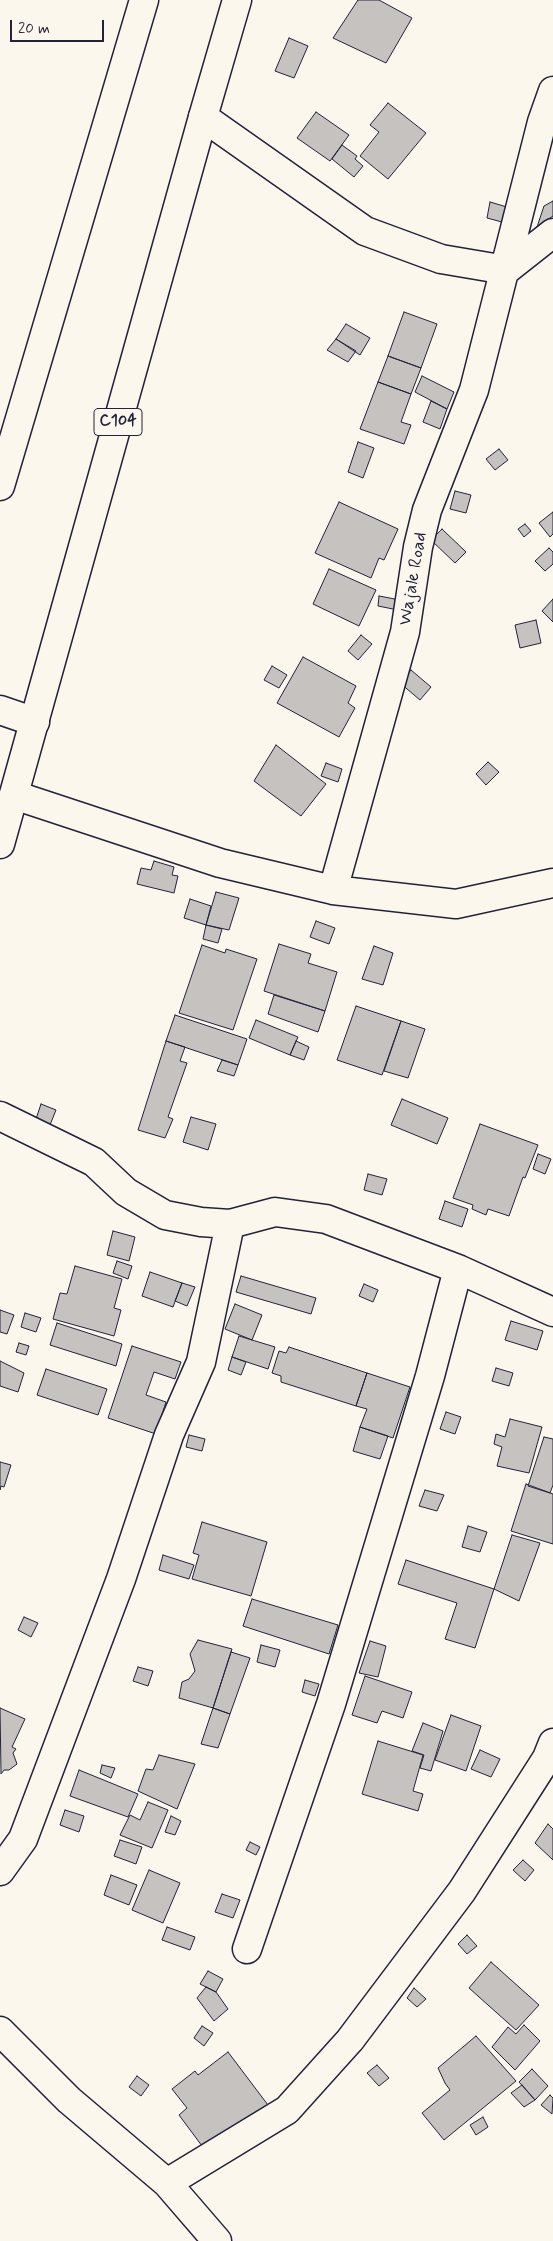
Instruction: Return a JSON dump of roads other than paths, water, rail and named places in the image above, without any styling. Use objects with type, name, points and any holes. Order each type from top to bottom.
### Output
[{"type":"main road","name":"C104","points":[[0,844],[237,0]]},
{"type":"main road","points":[[0,486],[140,3]]},
{"type":"main road","name":"Wajale Road","points":[[333,890],[405,632],[418,546],[427,510],[474,390],[506,270],[542,122],[553,91]]},
{"type":"main road","points":[[203,117],[365,231],[442,258],[506,270],[553,233]]},
{"type":"main road","points":[[0,710],[35,722]]},
{"type":"main road","points":[[14,795],[220,863],[333,890],[456,904],[553,883]]},
{"type":"main road","points":[[0,1116],[94,1162],[126,1192],[165,1215],[202,1222],[230,1224],[275,1212],[326,1219],[458,1269],[553,1312]]},
{"type":"main road","points":[[0,1871],[23,1839],[121,1580],[169,1435],[201,1362],[230,1224]]},
{"type":"main road","points":[[247,1949],[331,1704],[430,1376],[458,1269]]},
{"type":"main road","points":[[167,2183],[287,2110],[350,2040],[462,1890],[547,1758],[553,1743]]},
{"type":"main road","points":[[0,2031],[69,2100],[167,2183],[217,2241]]}]
